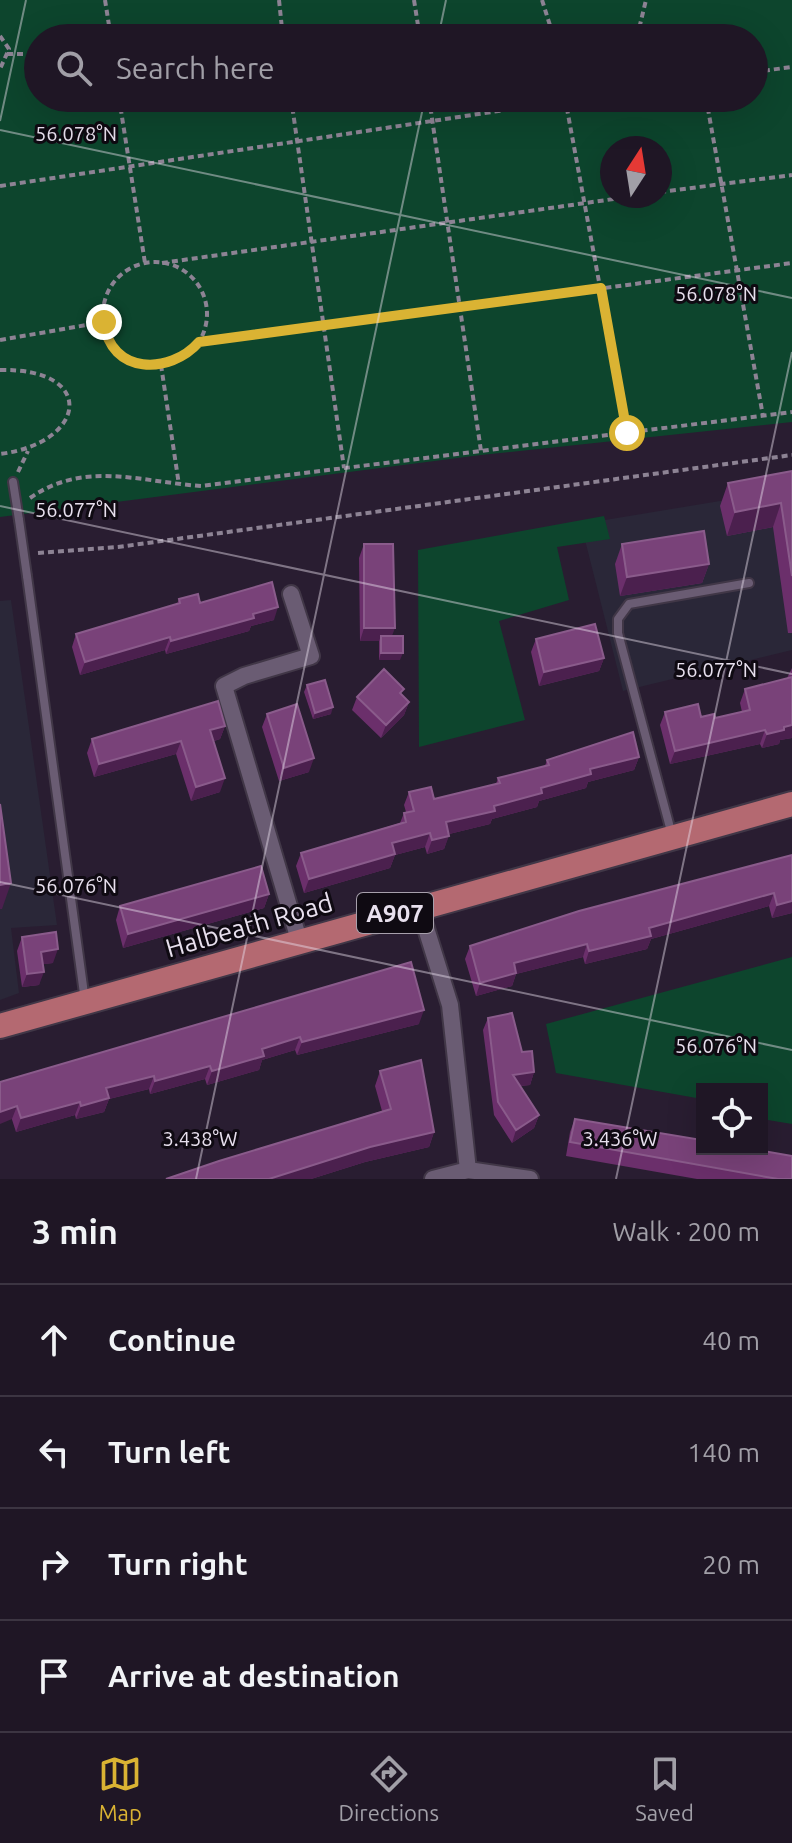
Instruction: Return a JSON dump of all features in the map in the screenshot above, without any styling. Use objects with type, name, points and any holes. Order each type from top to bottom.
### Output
[{"type":"main road","name":"Halbeath Road","points":[[0,1026],[419,906],[792,804]]},
{"type":"street","points":[[291,594],[311,656],[244,676],[224,686],[299,940]]},
{"type":"street","points":[[419,906],[450,1005],[468,1170]]},
{"type":"street","points":[[433,1179],[468,1170],[530,1179]]},
{"type":"lane","points":[[13,482],[85,1002]]},
{"type":"lane","points":[[673,836],[618,633],[618,619],[629,604],[749,583]]},
{"type":"path","points":[[105,0],[109,24]]},
{"type":"path","points":[[279,0],[282,24]]},
{"type":"path","points":[[414,0],[418,24]]},
{"type":"path","points":[[542,0],[550,24]]},
{"type":"path","points":[[640,24],[646,0]]},
{"type":"path","points":[[0,36],[9,49],[0,69]]},
{"type":"path","points":[[7,54],[24,54]]},
{"type":"path","points":[[768,70],[792,67]]},
{"type":"path","points":[[121,112],[145,263]]},
{"type":"path","points":[[293,112],[344,468]]},
{"type":"path","points":[[431,112],[481,451]]},
{"type":"path","points":[[0,186],[492,112]]},
{"type":"path","points":[[567,112],[627,433]]},
{"type":"path","points":[[709,112],[763,416]]},
{"type":"path","points":[[672,190],[792,175]]},
{"type":"path","points":[[162,263],[179,268],[202,293],[206,318],[199,342],[187,355],[161,365],[139,364],[123,356],[112,344],[104,322],[107,294],[116,280],[129,269],[145,263],[600,201]]},
{"type":"path","points":[[199,342],[792,263]]},
{"type":"path","points":[[0,340],[104,322]]},
{"type":"path","points":[[161,365],[179,485]]},
{"type":"path","points":[[0,370],[24,369],[52,378],[67,391],[70,408],[63,426],[47,440],[29,449],[0,454]]},
{"type":"path","points":[[17,508],[45,488],[79,475],[124,475],[158,484],[201,486],[792,412]]},
{"type":"path","points":[[13,482],[29,449]]},
{"type":"path","points":[[30,553],[118,547],[792,455]]},
{"type":"shaded area","points":[[792,489],[792,650],[623,691],[581,524]]},
{"type":"shaded area","points":[[11,600],[57,925],[11,928],[19,993],[0,1000],[0,601]]},
{"type":"green space","points":[[0,0],[792,0],[792,422],[481,455],[0,517]]},
{"type":"green space","points":[[604,516],[610,539],[557,547],[569,600],[499,621],[525,720],[419,747],[418,550]]},
{"type":"green space","points":[[792,957],[792,1124],[768,1120],[768,1083],[696,1083],[696,1098],[556,1073],[546,1024]]},
{"type":"building","points":[[792,471],[792,576],[781,503],[735,512],[728,483]]},
{"type":"building","points":[[704,531],[709,564],[627,577],[622,544]]},
{"type":"building","points":[[364,544],[393,544],[395,628],[364,628]]},
{"type":"building","points":[[272,582],[278,607],[253,614],[254,618],[171,641],[170,637],[85,662],[76,634],[180,603],[179,599],[198,594],[200,603]]},
{"type":"building","points":[[595,624],[604,658],[544,672],[536,639]]},
{"type":"building","points":[[381,636],[403,636],[403,653],[381,653]]},
{"type":"building","points":[[384,669],[404,689],[400,693],[409,702],[386,725],[357,697]]},
{"type":"building","points":[[792,677],[792,725],[767,734],[765,730],[675,751],[665,712],[698,704],[701,717],[714,714],[715,718],[750,710],[745,689]]},
{"type":"building","points":[[325,680],[333,707],[315,713],[307,685]]},
{"type":"building","points":[[218,701],[225,726],[210,730],[225,778],[196,787],[181,741],[99,764],[92,739]]},
{"type":"building","points":[[297,704],[314,758],[284,768],[267,714]]},
{"type":"building","points":[[633,732],[639,757],[590,769],[591,774],[541,788],[542,793],[494,806],[495,811],[446,822],[449,836],[432,840],[430,833],[392,843],[395,854],[309,879],[301,853],[406,822],[404,813],[414,811],[409,792],[431,787],[434,799],[500,783],[498,778],[549,765],[547,760]]},
{"type":"building","points":[[0,804],[11,883],[0,885]]},
{"type":"building","points":[[792,855],[792,901],[777,905],[774,893],[649,928],[651,936],[589,951],[587,944],[514,963],[516,973],[480,983],[470,946],[579,911]]},
{"type":"building","points":[[261,866],[269,894],[128,934],[120,906]]},
{"type":"building","points":[[56,932],[58,949],[41,952],[44,972],[27,974],[22,937]]},
{"type":"building","points":[[411,962],[424,1010],[302,1042],[300,1037],[262,1049],[264,1056],[212,1071],[210,1066],[155,1081],[154,1076],[106,1088],[109,1098],[81,1106],[80,1102],[21,1118],[17,1106],[0,1112],[0,1082]]},
{"type":"building","points":[[512,1013],[522,1052],[532,1051],[534,1072],[513,1075],[539,1115],[516,1130],[498,1102],[488,1018]]},
{"type":"building","points":[[421,1060],[434,1132],[370,1147],[269,1179],[166,1179],[391,1109],[380,1071]]},
{"type":"building","points":[[575,1119],[696,1139],[696,1155],[768,1155],[768,1152],[792,1156],[792,1179],[778,1179],[570,1142]]},
{"type":"route","points":[[104,322],[112,344],[123,356],[139,364],[155,366],[172,363],[187,355],[199,342],[601,288],[627,433]]}]
